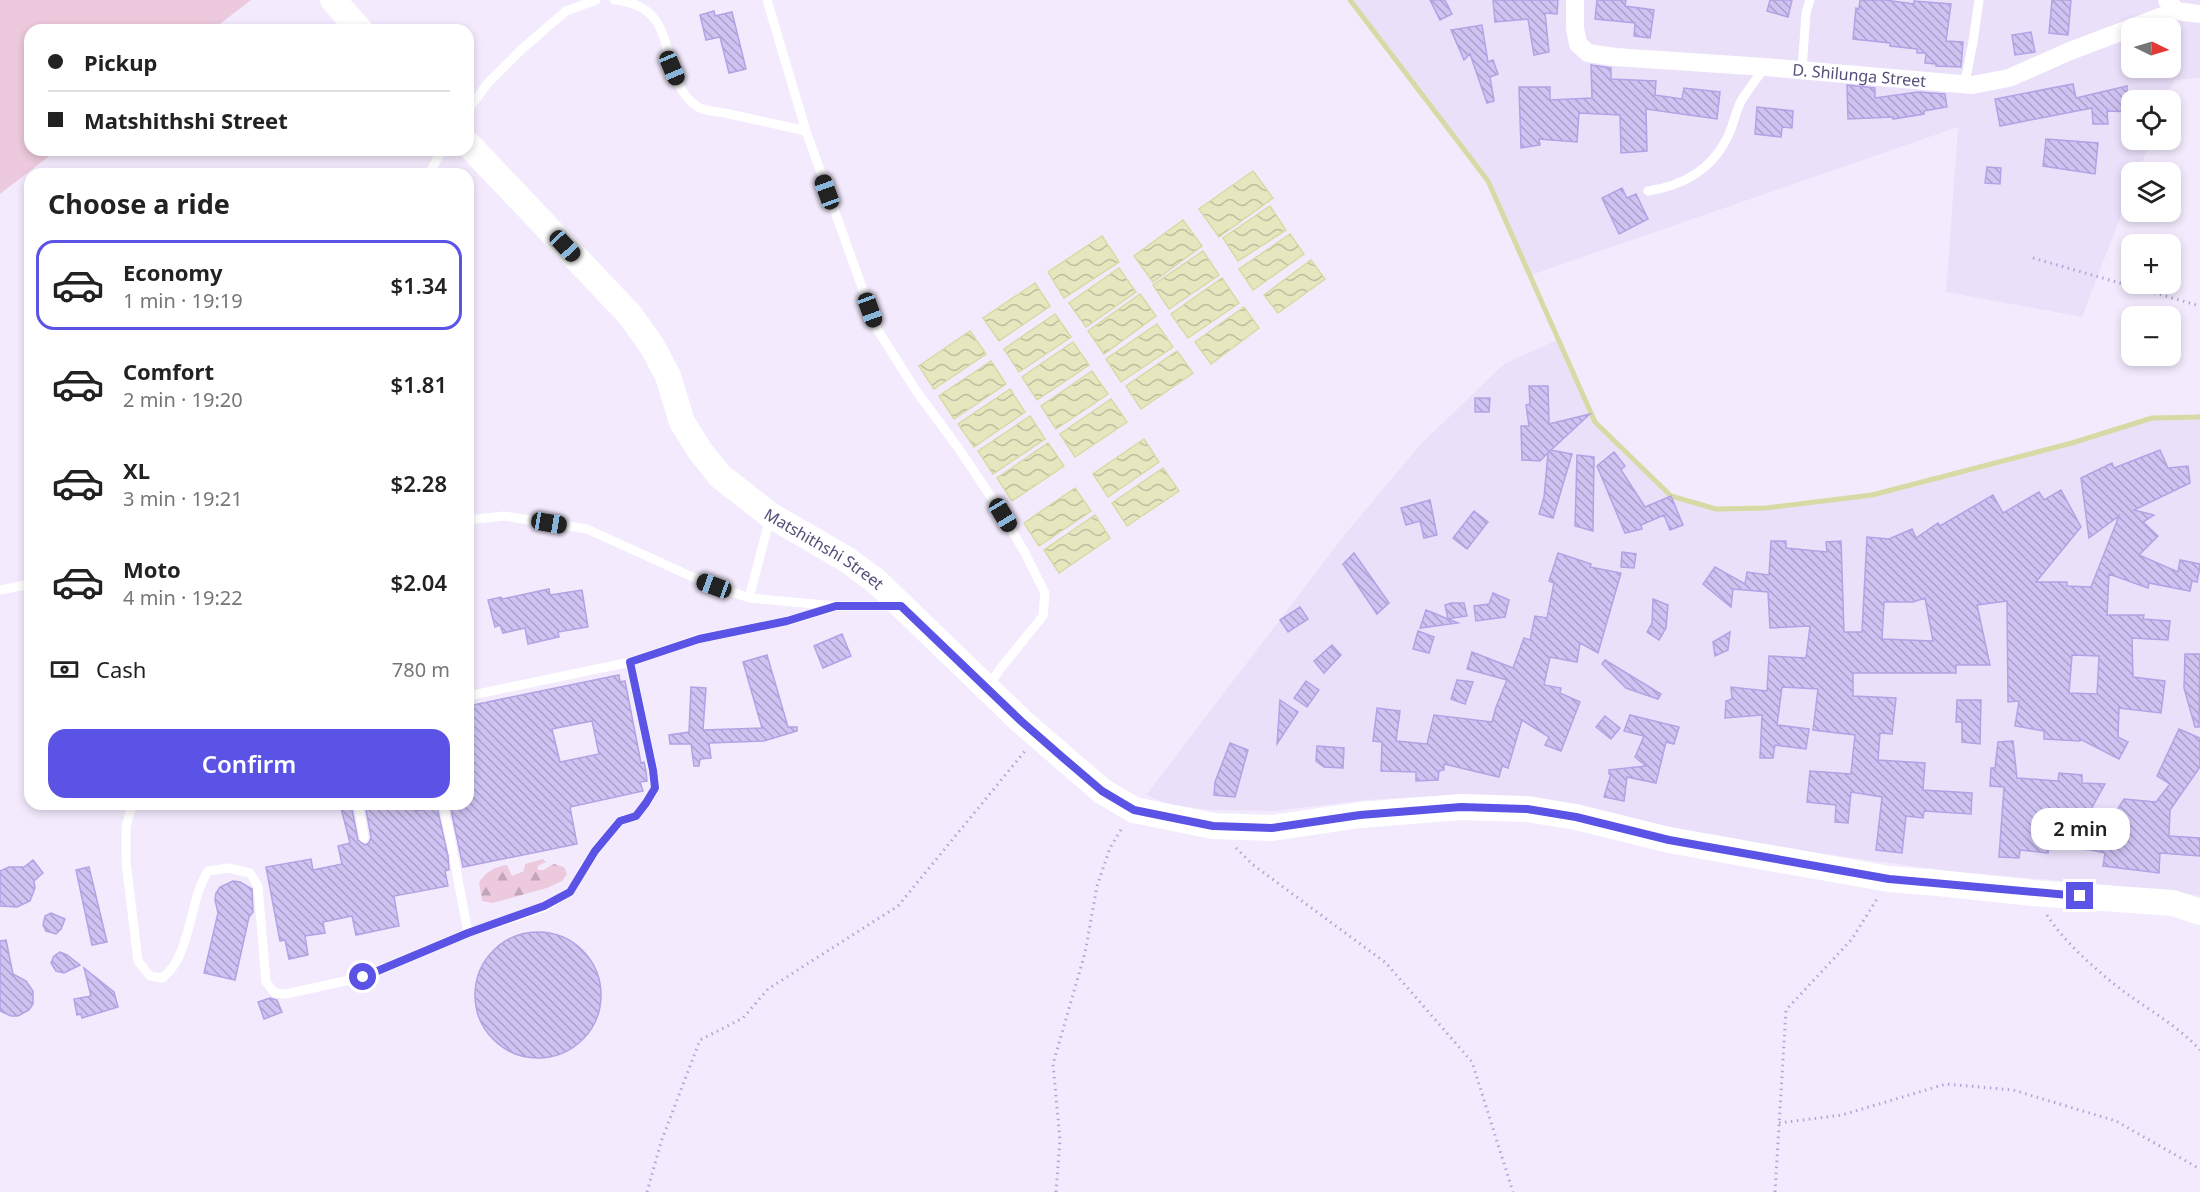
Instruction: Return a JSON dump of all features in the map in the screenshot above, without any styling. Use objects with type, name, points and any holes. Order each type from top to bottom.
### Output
[{"type":"main road","points":[[333,0],[355,24]]},
{"type":"main road","name":"Matshithshi Street","points":[[474,150],[630,315],[652,346],[668,376],[682,422],[700,451],[720,476],[770,515],[846,559],[876,582],[1037,735],[1102,791],[1134,810],[1213,826],[1272,828],[1360,815],[1461,807],[1527,809],[1576,817],[1669,840],[1889,879],[2033,893],[2173,903],[2200,912]]},
{"type":"street","name":"D. Shilunga Street","points":[[1575,0],[1575,28],[1578,44],[1588,53],[1972,85],[2009,78],[2171,5]]},
{"type":"street","points":[[2171,5],[2200,14]]},
{"type":"lane","points":[[566,11],[570,0]]},
{"type":"lane","points":[[474,102],[487,84],[522,49],[566,11],[596,0]]},
{"type":"lane","points":[[614,0],[627,1],[649,11],[662,30],[672,68],[681,87],[700,108],[806,130]]},
{"type":"lane","points":[[767,0],[806,130],[877,329],[917,392],[960,449],[1003,515],[1045,593],[1042,616],[1000,669],[988,688]]},
{"type":"lane","points":[[1802,70],[1806,14],[1810,0]]},
{"type":"lane","points":[[1972,85],[1966,77],[1978,0]]},
{"type":"lane","points":[[1648,191],[1669,188],[1684,181],[1709,162],[1726,140],[1740,103],[1765,67]]},
{"type":"lane","points":[[748,598],[770,515]]},
{"type":"lane","points":[[474,519],[504,516],[587,529],[697,579],[748,598],[836,606],[901,606]]},
{"type":"lane","points":[[0,590],[24,585]]},
{"type":"lane","points":[[474,695],[630,662],[699,639],[787,621],[836,606]]},
{"type":"lane","points":[[130,810],[126,827],[126,862],[138,961],[150,976],[162,978],[171,972],[179,958],[200,884],[208,871],[228,868],[250,873],[258,886],[266,982],[275,993],[286,994],[363,977],[468,933],[544,906],[570,892],[595,851],[620,821],[636,816],[655,788],[630,662]]},
{"type":"lane","points":[[359,810],[364,838]]},
{"type":"lane","points":[[444,810],[468,933]]},
{"type":"path","points":[[2033,258],[2200,306]]},
{"type":"path","points":[[647,1192],[661,1142],[700,1040],[743,1018],[768,989],[898,906],[1037,735]]},
{"type":"path","points":[[1056,1192],[1060,1140],[1053,1064],[1085,953],[1097,886],[1110,848],[1134,810]]},
{"type":"path","points":[[1213,826],[1252,864],[1386,963],[1472,1062],[1514,1192]]},
{"type":"path","points":[[1775,1192],[1785,1010],[1852,939],[1889,879]]},
{"type":"path","points":[[2033,893],[2059,934],[2121,989],[2187,1035],[2200,1050]]},
{"type":"path","points":[[1779,1123],[1842,1115],[1946,1084],[2013,1090],[2116,1121],[2200,1169]]},
{"type":"shaded area","points":[[1351,0],[2200,0],[2200,78],[2174,80],[2170,90],[2121,90],[2121,150],[2147,150],[2142,162],[2121,162],[2121,215],[2082,317],[1946,292],[1958,127],[1531,275],[1488,181]]},
{"type":"shaded area","points":[[1559,339],[1595,422],[1671,496],[1716,509],[1766,508],[1872,495],[2071,443],[2152,418],[2187,417],[2200,413],[2200,896],[1949,871],[1728,841],[1574,807],[1471,794],[1365,800],[1274,811],[1211,810],[1168,804],[1146,795],[1346,533],[1420,445],[1504,364]]},
{"type":"green space","points":[[0,0],[251,0],[220,24],[24,24],[24,156],[49,156],[34,168],[24,168],[24,175],[0,194]]},
{"type":"green space","points":[[543,859],[546,862],[538,866],[538,870],[554,864],[564,867],[567,874],[562,881],[547,888],[493,903],[482,901],[479,882],[491,870],[507,865],[512,876],[524,871],[525,864]]},
{"type":"water","points":[[1253,171],[1273,198],[1219,237],[1199,209]]},
{"type":"water","points":[[1270,206],[1286,230],[1238,261],[1223,238]]},
{"type":"water","points":[[1183,220],[1202,246],[1153,282],[1134,256]]},
{"type":"water","points":[[1290,234],[1304,254],[1253,290],[1239,269]]},
{"type":"water","points":[[1102,236],[1119,262],[1064,298],[1048,272]]},
{"type":"water","points":[[1203,251],[1219,275],[1169,309],[1153,285]]},
{"type":"water","points":[[1311,260],[1325,279],[1278,313],[1264,295]]},
{"type":"water","points":[[1119,268],[1136,292],[1086,327],[1069,303]]},
{"type":"water","points":[[1222,278],[1239,303],[1188,338],[1171,314]]},
{"type":"water","points":[[1035,283],[1050,306],[999,341],[983,318]]},
{"type":"water","points":[[1140,294],[1156,316],[1104,354],[1088,331]]},
{"type":"water","points":[[1244,307],[1259,328],[1211,364],[1195,342]]},
{"type":"water","points":[[1055,314],[1071,337],[1019,372],[1004,349]]},
{"type":"water","points":[[1157,324],[1173,347],[1121,382],[1106,359]]},
{"type":"water","points":[[970,331],[986,354],[934,389],[919,366]]},
{"type":"water","points":[[1073,342],[1089,365],[1037,400],[1022,377]]},
{"type":"water","points":[[1177,351],[1193,373],[1141,409],[1126,386]]},
{"type":"water","points":[[991,361],[1006,384],[954,419],[939,396]]},
{"type":"water","points":[[1092,371],[1108,394],[1056,429],[1041,406]]},
{"type":"water","points":[[1010,389],[1025,412],[974,447],[958,424]]},
{"type":"water","points":[[1111,399],[1127,422],[1075,457],[1060,434]]},
{"type":"water","points":[[1030,416],[1045,439],[993,474],[978,451]]},
{"type":"water","points":[[1144,439],[1159,462],[1108,497],[1093,474]]},
{"type":"water","points":[[1048,443],[1064,466],[1012,501],[997,478]]},
{"type":"water","points":[[1163,468],[1179,491],[1127,526],[1112,503]]},
{"type":"water","points":[[1075,488],[1091,511],[1039,546],[1024,523]]},
{"type":"water","points":[[1095,515],[1110,538],[1059,573],[1044,550]]},
{"type":"building","points":[[1430,0],[1445,0],[1452,14],[1440,20]]},
{"type":"building","points":[[1493,0],[1558,0],[1557,14],[1545,13],[1549,52],[1534,55],[1528,19],[1495,22]]},
{"type":"building","points":[[1597,0],[1626,0],[1625,6],[1654,10],[1650,38],[1634,36],[1635,23],[1595,19]]},
{"type":"building","points":[[1770,0],[1792,0],[1788,17],[1767,11]]},
{"type":"building","points":[[1860,0],[1951,4],[1946,41],[1963,42],[1961,67],[1925,63],[1926,53],[1917,53],[1917,49],[1853,39],[1856,8],[1859,9]]},
{"type":"building","points":[[2052,0],[2071,0],[2068,35],[2049,33]]},
{"type":"building","points":[[714,11],[715,16],[732,12],[746,69],[729,73],[720,37],[706,40],[700,15]]},
{"type":"building","points":[[1482,25],[1488,62],[1493,60],[1498,74],[1490,77],[1494,101],[1487,103],[1470,54],[1464,60],[1451,30]]},
{"type":"building","points":[[2031,32],[2035,52],[2015,55],[2012,35]]},
{"type":"building","points":[[1591,65],[1611,68],[1611,79],[1656,81],[1655,95],[1682,99],[1684,88],[1720,92],[1717,119],[1646,109],[1647,151],[1621,153],[1620,115],[1579,113],[1577,142],[1539,139],[1540,145],[1521,148],[1519,87],[1550,87],[1550,100],[1592,98]]},
{"type":"building","points":[[2073,84],[2076,98],[2127,86],[2127,90],[2121,90],[2121,112],[2107,111],[2108,124],[2093,124],[2092,108],[2000,126],[1995,99]]},
{"type":"building","points":[[1847,85],[1875,88],[1875,98],[1918,92],[1945,94],[1947,107],[1924,111],[1924,114],[1893,119],[1893,117],[1848,119]]},
{"type":"building","points":[[1757,107],[1793,111],[1792,128],[1782,127],[1781,137],[1755,134]]},
{"type":"building","points":[[2046,139],[2098,143],[2095,174],[2043,166]]},
{"type":"building","points":[[1987,167],[2001,168],[2000,184],[1985,183]]},
{"type":"building","points":[[1622,188],[1627,198],[1636,194],[1648,219],[1619,234],[1602,198]]},
{"type":"building","points":[[1529,386],[1548,386],[1549,424],[1590,414],[1551,450],[1572,454],[1553,518],[1539,514],[1544,497],[1548,453],[1540,461],[1522,460],[1521,426],[1529,426],[1526,405],[1530,404]]},
{"type":"building","points":[[1475,398],[1490,398],[1489,412],[1475,412]]},
{"type":"building","points":[[2160,450],[2168,468],[2188,466],[2190,483],[2134,510],[2154,515],[2143,522],[2158,536],[2139,555],[2178,572],[2180,560],[2200,564],[2197,582],[2192,581],[2190,591],[2149,583],[2148,588],[2109,574],[2107,615],[2144,615],[2143,619],[2170,621],[2168,640],[2132,638],[2133,677],[2165,681],[2161,713],[2119,708],[2118,737],[2128,742],[2119,759],[2080,739],[2080,741],[2044,739],[2044,731],[2015,726],[2019,701],[2008,702],[2007,601],[1977,605],[1990,665],[1956,665],[1956,673],[1853,673],[1853,696],[1896,698],[1892,734],[1880,733],[1878,760],[1925,763],[1923,790],[1972,793],[1971,814],[1924,811],[1923,818],[1906,816],[1902,853],[1876,850],[1882,797],[1851,792],[1848,823],[1835,822],[1836,805],[1807,802],[1810,771],[1851,774],[1855,735],[1813,730],[1818,689],[1782,687],[1777,725],[1809,729],[1806,749],[1775,745],[1773,758],[1760,758],[1762,715],[1725,718],[1726,701],[1732,699],[1731,687],[1767,691],[1769,656],[1806,658],[1810,626],[1770,628],[1768,592],[1733,589],[1731,607],[1703,584],[1715,567],[1745,584],[1747,572],[1769,575],[1771,541],[1786,541],[1786,548],[1827,552],[1826,542],[1841,541],[1844,632],[1862,632],[1867,537],[1889,539],[1912,529],[1916,538],[1938,523],[1940,526],[1993,495],[2003,513],[2039,492],[2044,500],[2061,490],[2081,527],[2036,582],[2067,582],[2067,586],[2091,587],[2119,516],[2089,538],[2081,478],[2112,463],[2114,468]],"holes":[[[1925,598],[1933,641],[1882,639],[1884,602],[1913,602]],[[2072,655],[2099,656],[2097,694],[2069,693]]]},
{"type":"building","points":[[1614,452],[1625,466],[1621,470],[1645,507],[1671,496],[1683,525],[1670,530],[1664,515],[1641,525],[1642,529],[1625,533],[1597,466]]},
{"type":"building","points":[[1577,455],[1594,457],[1593,531],[1575,526]]},
{"type":"building","points":[[1430,500],[1437,535],[1424,538],[1420,521],[1406,525],[1401,508]]},
{"type":"building","points":[[1474,511],[1488,522],[1467,549],[1453,538]]},
{"type":"building","points":[[1622,552],[1636,554],[1634,568],[1621,567]]},
{"type":"building","points":[[1354,553],[1389,603],[1377,614],[1343,564]]},
{"type":"building","points":[[1558,553],[1591,564],[1590,567],[1621,573],[1598,653],[1580,643],[1577,662],[1550,657],[1544,685],[1561,688],[1560,693],[1580,702],[1561,751],[1545,745],[1549,737],[1522,720],[1508,768],[1502,766],[1499,777],[1444,764],[1444,770],[1439,771],[1438,780],[1416,781],[1416,772],[1381,771],[1382,742],[1373,741],[1377,708],[1400,711],[1396,741],[1427,744],[1434,715],[1492,722],[1507,680],[1467,669],[1472,652],[1513,668],[1524,638],[1530,640],[1535,616],[1547,618],[1554,583],[1549,581]]},
{"type":"building","points":[[549,589],[550,595],[582,590],[588,627],[558,632],[559,637],[528,644],[525,628],[503,633],[500,625],[495,627],[488,600]]},
{"type":"building","points":[[1493,593],[1509,600],[1505,617],[1476,621],[1474,606],[1489,604]]},
{"type":"building","points":[[1653,599],[1668,605],[1666,628],[1659,640],[1647,632],[1652,623]]},
{"type":"building","points":[[1464,603],[1467,616],[1448,619],[1445,605]]},
{"type":"building","points":[[1300,607],[1308,619],[1288,632],[1280,620]]},
{"type":"building","points":[[1426,610],[1448,619],[1458,623],[1420,628]]},
{"type":"building","points":[[1418,631],[1434,637],[1429,653],[1413,649]]},
{"type":"building","points":[[1730,632],[1728,650],[1715,656],[1713,642]]},
{"type":"building","points":[[842,634],[851,656],[823,668],[814,646]]},
{"type":"building","points":[[1332,645],[1341,655],[1324,673],[1314,661]]},
{"type":"building","points":[[2185,654],[2200,654],[2199,727],[2195,727],[2184,688]]},
{"type":"building","points":[[767,655],[788,727],[797,727],[797,731],[764,741],[709,743],[711,758],[700,759],[699,766],[694,766],[691,744],[670,744],[669,735],[689,732],[691,687],[706,688],[703,730],[762,728],[743,662]]},
{"type":"building","points":[[1605,660],[1661,694],[1658,699],[1626,688],[1602,664]]},
{"type":"building","points":[[619,675],[620,682],[625,681],[641,763],[644,762],[646,771],[647,781],[640,782],[643,791],[570,807],[577,844],[463,867],[451,810],[474,810],[474,705]],"holes":[[[592,721],[599,754],[560,762],[552,729]]]},
{"type":"building","points":[[1457,680],[1473,682],[1465,704],[1451,699]]},
{"type":"building","points":[[1306,681],[1319,690],[1307,707],[1294,698]]},
{"type":"building","points":[[1280,700],[1298,712],[1277,744]]},
{"type":"building","points":[[1957,700],[1981,700],[1980,744],[1962,742],[1962,722],[1956,722]]},
{"type":"building","points":[[1630,715],[1679,727],[1674,744],[1666,742],[1656,783],[1627,777],[1624,801],[1604,797],[1611,774],[1609,770],[1646,766],[1635,757],[1644,736],[1624,731]]},
{"type":"building","points":[[1605,716],[1620,728],[1611,739],[1596,727]]},
{"type":"building","points":[[2179,729],[2200,738],[2200,767],[2170,810],[2169,836],[2200,838],[2200,856],[2160,853],[2159,873],[2103,866],[2105,853],[2091,850],[2049,846],[2048,853],[2020,850],[2019,858],[1999,857],[2004,787],[1990,786],[1991,768],[1995,768],[1998,742],[2013,741],[2017,778],[2058,781],[2059,773],[2082,775],[2082,783],[2105,784],[2078,833],[2096,843],[2124,799],[2156,802],[2170,784],[2157,776]]},
{"type":"building","points":[[1230,743],[1248,750],[1235,797],[1214,795],[1215,782]]},
{"type":"building","points":[[1317,746],[1344,748],[1343,768],[1324,767],[1316,761]]},
{"type":"building","points":[[342,810],[352,810],[358,840],[365,845],[369,843],[371,837],[366,810],[438,810],[448,856],[449,870],[445,871],[448,886],[394,896],[399,926],[356,935],[352,916],[323,922],[325,933],[305,936],[308,955],[289,959],[285,940],[280,941],[266,867],[311,859],[313,870],[342,864],[338,846],[350,843]]},
{"type":"building","points":[[33,860],[43,873],[34,881],[35,888],[30,901],[17,907],[0,906],[0,871],[9,867],[24,867]]},
{"type":"building","points":[[89,867],[107,942],[92,945],[76,870]]},
{"type":"building","points":[[233,881],[252,889],[253,912],[249,917],[235,980],[204,973],[218,913],[216,893],[220,887]]},
{"type":"building","points":[[51,913],[65,919],[56,934],[46,931],[43,925],[45,916]]},
{"type":"building","points":[[538,932],[562,936],[583,950],[597,971],[601,995],[597,1019],[583,1040],[562,1054],[538,1058],[514,1054],[493,1040],[479,1019],[475,995],[479,971],[493,950],[514,936]]},
{"type":"building","points":[[6,940],[13,974],[26,981],[33,991],[33,1004],[29,1010],[18,1016],[11,1016],[0,1011],[0,941]]},
{"type":"building","points":[[60,952],[80,965],[64,973],[56,971],[51,963],[54,956]]},
{"type":"building","points":[[84,968],[114,992],[118,1007],[82,1018],[81,1014],[77,1015],[74,999],[91,996]]},
{"type":"building","points":[[270,998],[277,1000],[282,1012],[264,1019],[258,1002]]},
{"type":"waterway","points":[[1350,0],[1488,181],[1595,422],[1671,496],[1716,509],[1766,508],[1872,495],[2072,443],[2152,418],[2200,417]]},
{"type":"route","points":[[363,977],[468,933],[544,906],[570,892],[595,851],[620,821],[636,816],[655,788],[630,662],[699,639],[787,621],[836,606],[901,606],[1021,721],[1102,791],[1134,810],[1213,826],[1272,828],[1360,815],[1461,807],[1527,809],[1576,817],[1669,840],[1889,879],[2080,896]]}]
